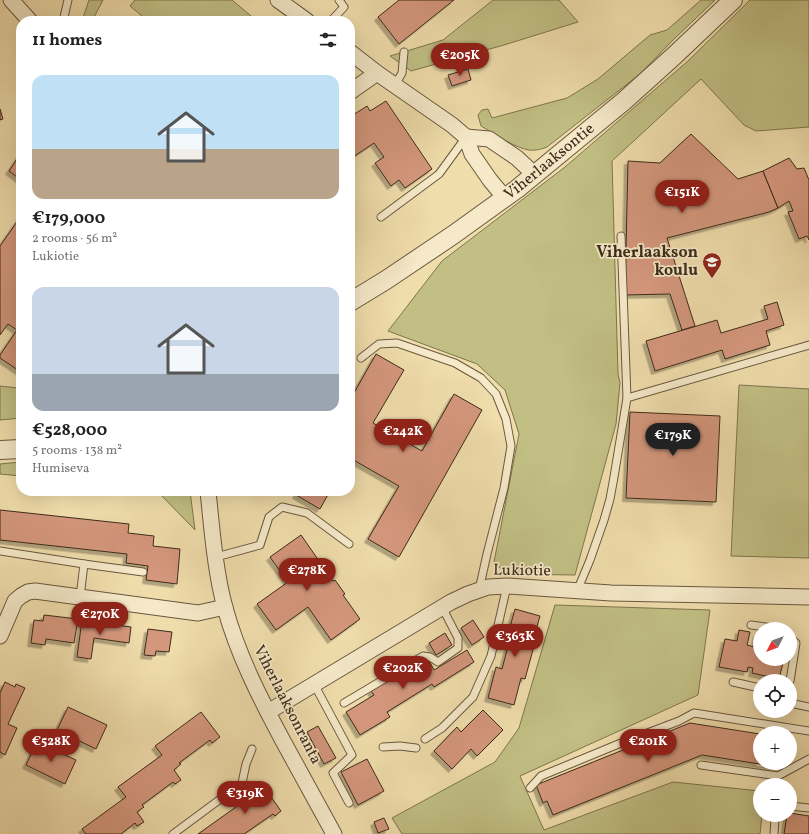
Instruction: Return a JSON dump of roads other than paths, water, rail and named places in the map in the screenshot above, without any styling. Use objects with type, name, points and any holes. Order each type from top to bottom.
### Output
[{"type":"street","points":[[11,0],[25,16]]},
{"type":"street","points":[[278,0],[300,16]]},
{"type":"street","name":"Viherlaaksontie","points":[[355,299],[453,235],[505,198],[624,101],[733,0]]},
{"type":"street","points":[[355,56],[452,125],[466,137],[472,154],[490,180],[505,198]]},
{"type":"street","points":[[355,88],[377,73]]},
{"type":"street","points":[[466,137],[489,139],[517,158],[535,174]]},
{"type":"street","points":[[0,450],[16,449]]},
{"type":"street","name":"Viherlaaksonranta","points":[[209,496],[217,570],[225,607],[239,649],[268,712],[334,834]]},
{"type":"street","name":"Lukiotie","points":[[268,712],[442,608],[468,594],[488,588],[507,586],[611,593],[809,597]]},
{"type":"street","points":[[0,636],[16,601],[28,592],[35,591],[198,612],[225,607]]},
{"type":"lane","points":[[64,16],[68,0]]},
{"type":"lane","points":[[336,16],[344,7],[339,0]]},
{"type":"lane","points":[[395,85],[402,73],[404,52]]},
{"type":"lane","points":[[381,217],[440,174],[466,137]]},
{"type":"lane","points":[[576,591],[590,560],[610,499],[626,398],[621,236]]},
{"type":"lane","points":[[361,358],[379,344],[397,343],[455,364],[481,378],[496,394],[506,419],[511,446],[504,488],[479,590]]},
{"type":"lane","points":[[626,398],[809,345]]},
{"type":"lane","points":[[216,557],[260,545],[270,516],[282,507],[307,513],[349,544]]},
{"type":"lane","points":[[0,551],[144,572]]},
{"type":"lane","points":[[80,597],[84,564]]},
{"type":"lane","points":[[425,739],[442,728],[473,698],[491,656],[507,586]]},
{"type":"lane","points":[[344,703],[423,656],[438,662],[458,648],[458,638],[442,608]]},
{"type":"lane","points":[[733,682],[753,686]]},
{"type":"lane","points":[[314,684],[352,755],[333,773],[349,803]]},
{"type":"lane","points":[[797,704],[809,707]]},
{"type":"lane","points":[[530,788],[541,776],[679,721],[694,713],[809,731]]},
{"type":"lane","points":[[383,747],[400,746],[416,748]]},
{"type":"lane","points":[[173,834],[242,783],[246,764],[252,749]]},
{"type":"lane","points":[[701,765],[778,776],[809,759]]},
{"type":"lane","points":[[797,807],[809,808]]},
{"type":"lane","points":[[774,834],[775,822]]},
{"type":"place","name":"Viherlaakson koulu","points":[[712,279]]}]
